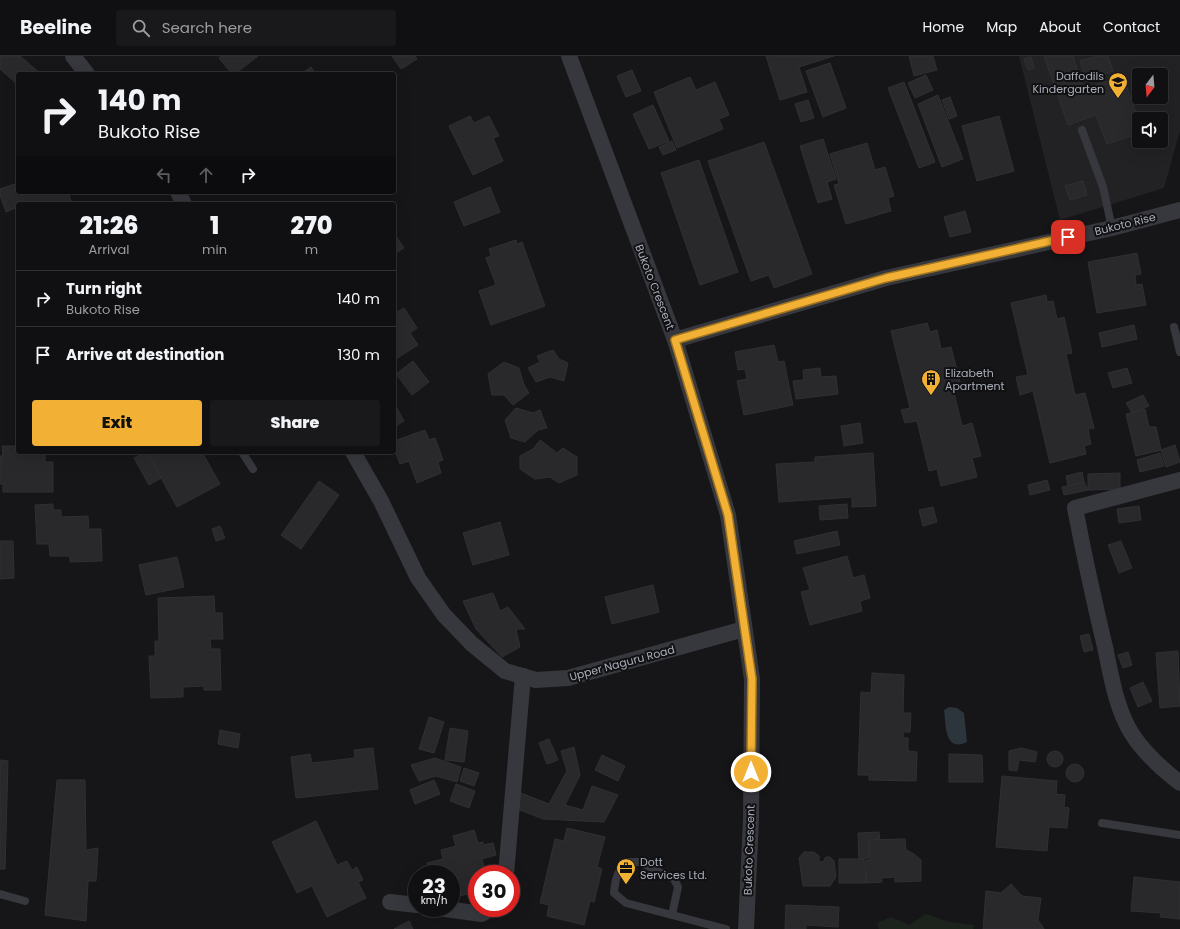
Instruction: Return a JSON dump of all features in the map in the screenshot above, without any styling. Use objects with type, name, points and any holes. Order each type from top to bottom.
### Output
[{"type":"street","points":[[73,56],[85,72]]},
{"type":"street","name":"Bukoto Crescent","points":[[569,56],[675,340],[728,515],[752,679],[751,818],[746,929]]},
{"type":"street","name":"Bukoto Rise","points":[[675,340],[886,278],[1112,228],[1180,210]]},
{"type":"street","name":"Upper Naguru Road","points":[[354,454],[381,501],[418,578],[444,615],[472,644],[506,671],[536,680],[568,678],[744,629]]},
{"type":"street","points":[[1180,480],[1075,508],[1111,676],[1124,718],[1132,735],[1147,753],[1164,771],[1180,783]]},
{"type":"street","points":[[507,865],[523,676]]},
{"type":"street","points":[[390,902],[408,904]]},
{"type":"lane","points":[[1082,130],[1103,187],[1112,228]]},
{"type":"lane","points":[[1174,327],[1180,352]]},
{"type":"lane","points":[[243,454],[253,469]]},
{"type":"lane","points":[[1102,823],[1180,835]]},
{"type":"lane","points":[[672,915],[678,886],[674,879],[640,862],[627,862],[620,869],[615,882],[614,893],[626,903],[672,915],[726,929]]},
{"type":"lane","points":[[0,894],[25,901]]},
{"type":"shaded area","points":[[1019,56],[1180,56],[1180,131],[1164,188],[1060,220]]},
{"type":"shaded area","points":[[949,707],[957,708],[964,713],[967,742],[954,744],[950,740],[946,729],[944,710]]},
{"type":"shaded area","points":[[926,914],[949,922],[974,925],[973,929],[879,929],[877,923],[891,917],[909,925]]},
{"type":"building","points":[[0,56],[20,56],[39,72],[16,72],[16,83],[0,69]]},
{"type":"building","points":[[221,56],[258,56],[238,72],[230,72],[219,58]]},
{"type":"building","points":[[392,56],[415,56],[417,59],[401,69]]},
{"type":"building","points":[[766,56],[834,56],[799,67],[807,92],[780,100]]},
{"type":"building","points":[[909,56],[933,56],[937,70],[914,76]]},
{"type":"building","points":[[1044,56],[1075,56],[1073,57],[1084,89],[1123,76],[1136,112],[1132,112],[1132,135],[1107,144],[1096,115],[1068,125]]},
{"type":"building","points":[[1097,56],[1108,56],[1113,71],[1086,80],[1080,61]]},
{"type":"building","points":[[1031,57],[1034,68],[1028,70],[1024,59]]},
{"type":"building","points":[[830,63],[846,108],[823,117],[806,71]]},
{"type":"building","points":[[311,67],[315,72],[304,72]]},
{"type":"building","points":[[632,70],[641,91],[626,97],[617,76]]},
{"type":"building","points":[[926,75],[933,90],[915,98],[908,83]]},
{"type":"building","points":[[690,77],[696,90],[715,82],[729,115],[719,119],[723,129],[677,148],[654,92]]},
{"type":"building","points":[[904,82],[935,162],[919,168],[888,88]]},
{"type":"building","points":[[938,95],[963,159],[942,167],[918,104]]},
{"type":"building","points":[[950,97],[957,116],[949,119],[942,100]]},
{"type":"building","points":[[808,100],[814,118],[801,122],[795,104]]},
{"type":"building","points":[[653,105],[669,141],[649,149],[633,114]]},
{"type":"building","points":[[470,116],[474,123],[489,116],[499,136],[493,138],[503,161],[473,175],[449,126]]},
{"type":"building","points":[[999,116],[1014,171],[977,181],[962,126]]},
{"type":"building","points":[[823,139],[836,179],[827,182],[832,199],[818,203],[800,146]]},
{"type":"building","points":[[672,141],[676,150],[663,155],[659,147]]},
{"type":"building","points":[[764,142],[812,274],[774,288],[769,275],[751,281],[708,161]]},
{"type":"building","points":[[867,143],[875,170],[885,167],[894,196],[888,198],[891,211],[846,224],[834,185],[839,184],[830,154]]},
{"type":"building","points":[[699,160],[738,272],[700,285],[661,173]]},
{"type":"building","points":[[1083,181],[1087,195],[1070,200],[1065,186]]},
{"type":"building","points":[[16,184],[16,194],[69,194],[71,202],[16,202],[16,211],[15,208],[6,212],[0,195],[0,189]]},
{"type":"building","points":[[490,187],[500,212],[464,226],[454,202]]},
{"type":"building","points":[[965,211],[971,232],[950,237],[944,217]]},
{"type":"building","points":[[396,236],[404,248],[396,253]]},
{"type":"building","points":[[516,240],[517,244],[522,242],[545,306],[491,325],[479,291],[496,285],[486,258],[491,256],[489,249]]},
{"type":"building","points":[[1137,253],[1141,274],[1135,275],[1136,285],[1142,284],[1146,305],[1097,313],[1088,262]]},
{"type":"building","name":"Elizabeth Apartment","points":[[1046,295],[1047,302],[1053,301],[1057,319],[1064,317],[1072,353],[1066,354],[1075,395],[1085,393],[1094,428],[1088,429],[1091,444],[1084,446],[1086,454],[1050,463],[1033,391],[1020,395],[1016,377],[1028,375],[1011,303]]},
{"type":"building","points":[[404,308],[417,328],[410,333],[418,345],[396,359],[396,313]]},
{"type":"building","name":"Elizabeth Apartment","points":[[927,323],[930,332],[937,330],[941,349],[951,347],[960,382],[952,384],[962,426],[972,423],[981,456],[972,458],[977,477],[941,486],[937,469],[929,471],[917,421],[905,423],[901,410],[910,408],[891,331]]},
{"type":"building","points":[[1134,325],[1137,339],[1102,347],[1099,333]]},
{"type":"building","points":[[774,345],[778,362],[784,361],[793,405],[744,415],[737,381],[747,379],[745,369],[738,370],[735,352]]},
{"type":"building","points":[[553,350],[559,359],[568,363],[564,381],[550,377],[536,382],[528,368],[540,362],[537,356]]},
{"type":"building","points":[[413,361],[429,382],[412,395],[396,374]]},
{"type":"building","points":[[504,362],[519,368],[524,385],[529,393],[513,405],[504,395],[492,395],[488,374]]},
{"type":"building","points":[[820,368],[821,377],[836,376],[838,394],[796,399],[793,381],[804,380],[803,370]]},
{"type":"building","points":[[1127,368],[1132,383],[1113,388],[1108,373]]},
{"type":"building","points":[[1143,395],[1149,406],[1132,413],[1126,403]]},
{"type":"building","points":[[396,408],[404,421],[396,426]]},
{"type":"building","points":[[516,408],[533,413],[540,410],[547,428],[538,430],[525,442],[511,438],[505,420]]},
{"type":"building","points":[[1145,409],[1149,427],[1156,427],[1161,450],[1136,456],[1126,414]]},
{"type":"building","points":[[860,423],[863,443],[844,446],[841,426]]},
{"type":"building","points":[[425,430],[429,440],[435,438],[443,460],[438,462],[441,473],[417,483],[409,461],[400,464],[396,453],[396,440]]},
{"type":"building","points":[[540,440],[557,453],[563,448],[577,457],[577,475],[559,483],[550,477],[535,479],[520,469],[520,456],[533,449]]},
{"type":"building","points":[[1175,445],[1180,462],[1166,467],[1161,450]]},
{"type":"building","points":[[2,446],[16,446],[16,454],[45,454],[45,462],[53,462],[53,492],[3,492],[3,484],[0,484],[0,456],[3,456]]},
{"type":"building","points":[[873,453],[876,506],[852,507],[852,497],[779,502],[776,464],[815,462],[815,457]]},
{"type":"building","points":[[1160,453],[1164,466],[1140,472],[1137,460]]},
{"type":"building","points":[[143,454],[148,454],[161,478],[149,485],[134,458]]},
{"type":"building","points":[[148,454],[203,454],[220,484],[177,507]]},
{"type":"building","points":[[1082,472],[1084,482],[1068,486],[1066,476]]},
{"type":"building","points":[[1120,473],[1120,489],[1088,490],[1088,474]]},
{"type":"building","points":[[1047,480],[1050,490],[1030,495],[1028,485]]},
{"type":"building","points":[[319,481],[339,495],[301,549],[281,535]]},
{"type":"building","points":[[1084,482],[1088,490],[1064,495],[1062,487]]},
{"type":"building","points":[[53,504],[53,510],[61,510],[61,517],[88,516],[89,529],[101,529],[102,561],[70,562],[70,556],[50,556],[49,544],[37,544],[35,505]]},
{"type":"building","points":[[847,504],[848,518],[820,520],[819,506]]},
{"type":"building","points":[[1139,506],[1141,520],[1119,523],[1117,509]]},
{"type":"building","points":[[933,507],[937,522],[923,526],[919,510]]},
{"type":"building","points":[[500,522],[509,555],[473,565],[463,533]]},
{"type":"building","points":[[220,526],[225,538],[216,541],[212,529]]},
{"type":"building","points":[[837,531],[840,545],[797,554],[794,541]]},
{"type":"building","points":[[0,541],[13,541],[14,578],[0,579]]},
{"type":"building","points":[[1121,541],[1132,568],[1119,573],[1108,545]]},
{"type":"building","points":[[847,556],[853,578],[864,575],[870,598],[860,601],[862,611],[810,625],[801,592],[810,590],[803,568]]},
{"type":"building","points":[[177,557],[184,587],[146,595],[139,565]]},
{"type":"building","points":[[653,585],[659,612],[612,624],[605,597]]},
{"type":"building","points":[[493,593],[500,611],[508,607],[525,629],[516,629],[520,647],[502,657],[476,629],[463,601]]},
{"type":"building","points":[[214,596],[215,613],[222,613],[223,639],[210,639],[211,649],[220,649],[221,690],[204,690],[204,686],[183,687],[183,697],[151,698],[149,656],[155,656],[155,641],[159,641],[158,598]]},
{"type":"building","points":[[1089,634],[1093,650],[1084,652],[1080,636]]},
{"type":"building","points":[[1178,651],[1180,706],[1160,708],[1156,653]]},
{"type":"building","points":[[1128,652],[1132,665],[1123,668],[1118,655]]},
{"type":"building","points":[[872,673],[904,675],[903,713],[911,713],[910,732],[903,732],[903,738],[908,738],[908,751],[917,752],[916,781],[869,780],[869,775],[858,775],[861,692],[871,693]]},
{"type":"building","points":[[1143,682],[1152,701],[1138,707],[1130,688]]},
{"type":"building","points":[[429,717],[444,722],[434,753],[419,749]]},
{"type":"building","points":[[450,728],[468,731],[464,762],[445,760]]},
{"type":"building","points":[[220,730],[240,734],[238,748],[218,744]]},
{"type":"building","points":[[549,739],[558,760],[547,764],[539,743]]},
{"type":"building","points":[[574,747],[580,775],[565,805],[583,810],[592,786],[618,795],[604,822],[543,819],[515,808],[521,793],[549,804],[567,771],[561,751]]},
{"type":"building","points":[[373,748],[378,789],[296,798],[291,757],[310,754],[312,763],[355,758],[354,750]]},
{"type":"building","points":[[1021,748],[1037,752],[1035,762],[1019,760],[1017,771],[1009,770],[1009,751]]},
{"type":"building","points":[[1055,751],[1061,753],[1063,759],[1061,765],[1055,767],[1049,765],[1047,759],[1049,753]]},
{"type":"building","points":[[949,754],[982,755],[983,782],[949,782]]},
{"type":"building","points":[[602,755],[625,766],[618,781],[595,770]]},
{"type":"building","points":[[435,758],[461,767],[457,782],[436,776],[419,781],[411,765]]},
{"type":"building","points":[[0,760],[8,761],[5,869],[0,869]]},
{"type":"building","points":[[1075,764],[1081,767],[1084,773],[1081,779],[1075,782],[1069,779],[1066,773],[1069,767]]},
{"type":"building","points":[[464,768],[479,773],[474,786],[460,781]]},
{"type":"building","points":[[1002,776],[1057,781],[1056,794],[1065,795],[1064,807],[1069,808],[1067,828],[1049,827],[1047,851],[996,847]]},
{"type":"building","points":[[57,780],[85,780],[86,850],[98,848],[96,881],[88,881],[86,921],[45,915]]},
{"type":"building","points":[[434,780],[440,794],[415,804],[410,790]]},
{"type":"building","points":[[456,784],[475,791],[469,808],[450,801]]},
{"type":"building","points":[[316,821],[337,865],[347,861],[352,870],[357,867],[363,880],[358,882],[366,898],[327,917],[312,886],[297,893],[272,842]]},
{"type":"building","points":[[567,828],[605,837],[597,867],[602,869],[594,902],[590,901],[584,925],[547,916],[549,905],[540,903],[555,839],[564,841]]},
{"type":"building","points":[[474,830],[478,843],[483,842],[483,845],[493,843],[496,855],[482,859],[484,865],[468,865],[468,897],[467,894],[460,896],[460,865],[428,865],[427,863],[443,859],[441,850],[456,846],[453,836]]},
{"type":"building","points":[[879,832],[880,840],[869,840],[869,858],[859,859],[858,833]]},
{"type":"building","points":[[905,839],[906,850],[921,860],[921,881],[895,882],[895,877],[881,878],[882,882],[866,883],[866,860],[870,860],[869,840]]},
{"type":"building","points":[[804,852],[814,852],[819,856],[819,862],[823,862],[826,857],[830,857],[834,861],[836,877],[830,886],[803,886],[799,858]]},
{"type":"building","points":[[839,859],[864,859],[866,883],[839,883]]},
{"type":"building","points":[[1134,877],[1180,882],[1180,919],[1160,917],[1161,913],[1131,911]]},
{"type":"building","points":[[1011,884],[1022,896],[1041,898],[1038,920],[1044,929],[983,929],[986,891],[1001,893]]},
{"type":"building","points":[[786,905],[839,907],[838,927],[806,925],[806,929],[785,929]]},
{"type":"building","points":[[409,921],[413,929],[394,929]]},
{"type":"place","name":"Daffodils Kindergarten","points":[[1118,99]]},
{"type":"place","name":"Elizabeth Apartment","points":[[931,396]]},
{"type":"place","name":"Dott Services Ltd.","points":[[626,885]]},
{"type":"route","points":[[751,772],[752,679],[728,515],[675,340],[886,278],[1068,237]]}]
